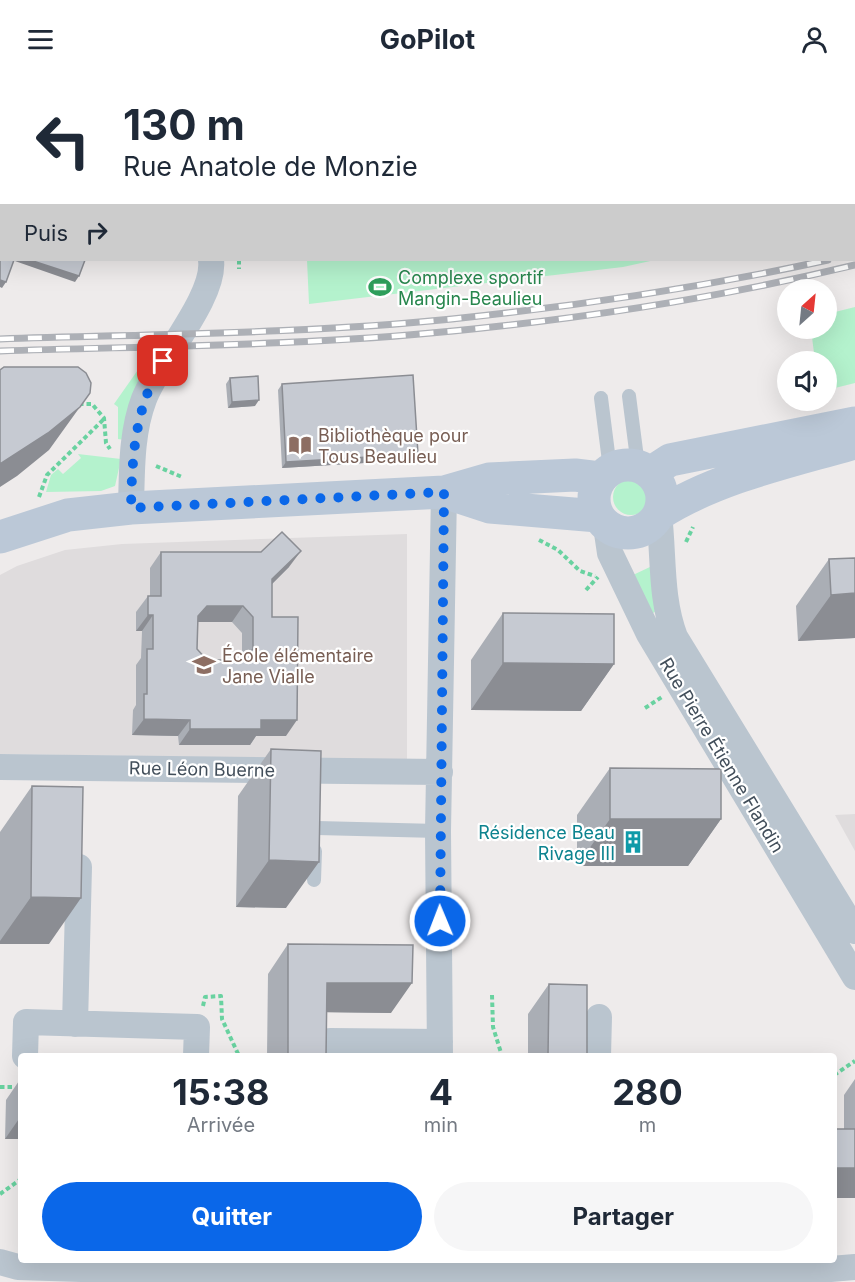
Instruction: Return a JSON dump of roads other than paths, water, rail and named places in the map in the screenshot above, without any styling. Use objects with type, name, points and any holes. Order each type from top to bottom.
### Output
[{"type":"street","points":[[131,508],[133,450],[139,416],[152,379],[207,289],[211,261]]},
{"type":"street","points":[[14,531],[68,515],[131,508],[444,492],[489,479],[625,472],[670,460],[855,423]]},
{"type":"street","points":[[444,492],[490,507],[602,521],[624,533],[638,532],[651,525],[659,514],[682,499],[742,477],[855,443]]},
{"type":"street","points":[[625,472],[661,491],[659,514]]},
{"type":"street","points":[[602,521],[593,497],[625,472]]},
{"type":"street","points":[[330,1053],[330,1041],[440,1049],[438,831],[444,492]]},
{"type":"street","name":"Rue Pierre Étienne Flandin","points":[[659,514],[663,554],[662,588],[666,612],[675,638],[855,931]]},
{"type":"street","name":"Rue Pierre Étienne Flandin","points":[[602,521],[610,553],[649,634],[855,977]]},
{"type":"street","name":"Rue Léon Buerne","points":[[0,767],[81,779],[440,772]]},
{"type":"street","points":[[75,1024],[79,849]]},
{"type":"street","points":[[598,1053],[599,1017]]},
{"type":"street","points":[[25,1053],[26,1022],[197,1027],[196,1053]]},
{"type":"street","points":[[0,1262],[24,1267],[301,1276],[593,1267],[819,1270],[855,1267]]},
{"type":"lane","points":[[625,472],[629,396]]},
{"type":"lane","points":[[601,398],[625,472]]},
{"type":"lane","points":[[314,880],[317,823],[438,831]]},
{"type":"railway","points":[[0,339],[283,331],[452,319],[641,295],[823,261]]},
{"type":"railway","points":[[0,351],[283,343],[453,331],[554,320],[705,297],[855,265]]},
{"type":"place","name":"Complexe sportif Mangin-Beaulieu","points":[[380,287]]},
{"type":"place","name":"Bibliothèque pour Tous Beaulieu","points":[[300,445]]},
{"type":"place","name":"École élémentaire Jane Vialle","points":[[204,665]]},
{"type":"place","name":"Résidence Beau Rivage III","points":[[633,842]]}]
